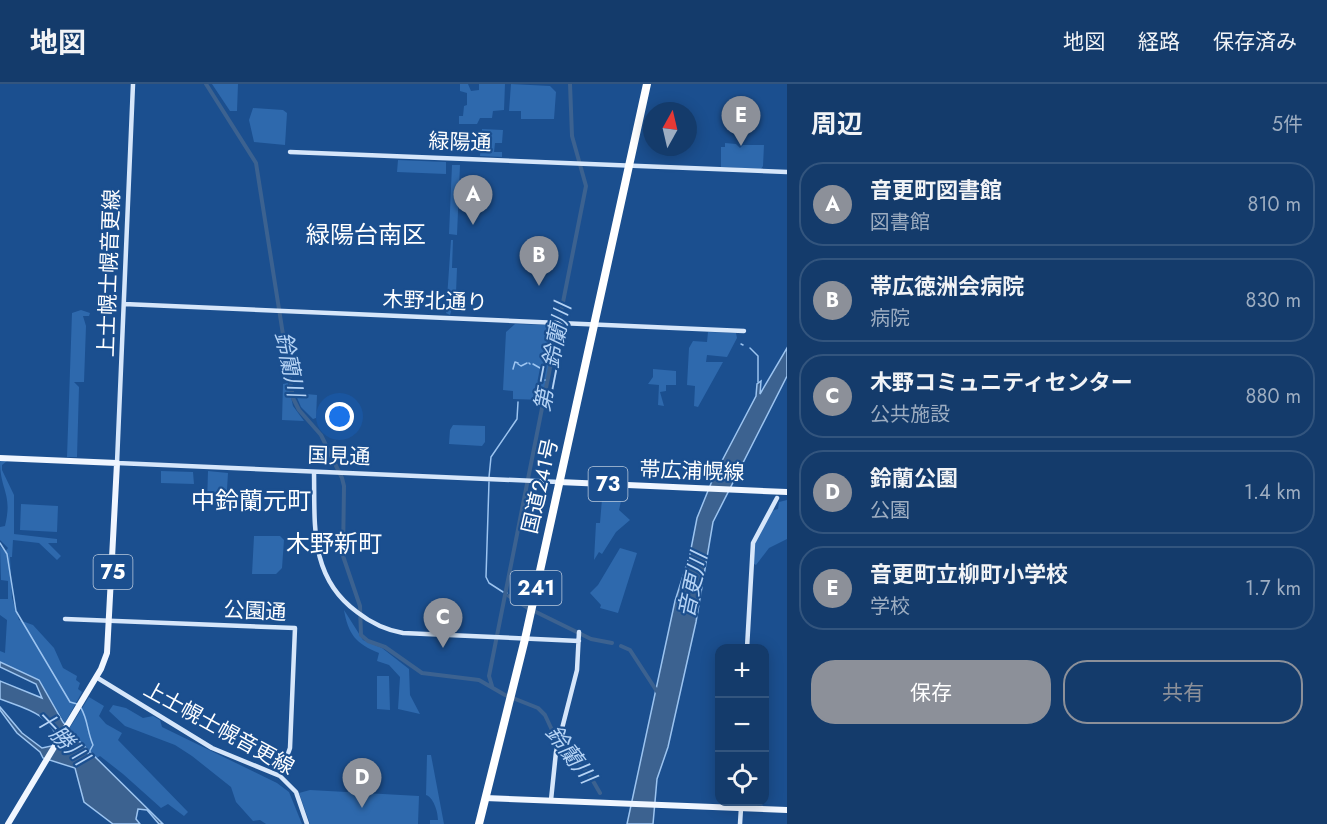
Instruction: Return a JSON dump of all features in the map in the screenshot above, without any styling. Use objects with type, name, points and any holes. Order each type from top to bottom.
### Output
[{"type":"highway","name":"国道241号","points":[[478,824],[525,639],[647,84]]},
{"type":"main road","points":[[0,458],[117,463]]},
{"type":"main road","name":"75","points":[[8,824],[87,693],[107,653],[111,621],[117,463]]},
{"type":"main road","name":"帯広浦幌線","points":[[559,482],[787,492]]},
{"type":"main road","points":[[485,798],[715,805]]},
{"type":"main road","points":[[740,806],[787,810]]},
{"type":"street","name":"上士幌士幌音更線","points":[[117,463],[133,84]]},
{"type":"street","name":"緑陽通","points":[[290,152],[787,172]]},
{"type":"street","name":"木野北通り","points":[[124,304],[744,331]]},
{"type":"street","name":"国見通","points":[[117,463],[559,482]]},
{"type":"street","points":[[314,472],[316,534],[322,569],[337,593],[362,616],[382,627],[403,633],[579,641]]},
{"type":"street","points":[[747,644],[753,543],[777,498]]},
{"type":"street","name":"公園通","points":[[65,619],[295,628],[290,748],[280,776]]},
{"type":"street","points":[[551,800],[557,748],[575,678],[579,633]]},
{"type":"street","name":"上士幌士幌音更線","points":[[96,677],[212,748],[280,776],[296,792],[307,824]]},
{"type":"street","points":[[740,806],[740,824]]},
{"type":"shaded area","points":[[212,84],[238,84],[237,111],[230,111]]},
{"type":"shaded area","points":[[460,84],[468,84],[471,91],[479,90],[479,84],[505,84],[504,110],[493,111],[492,118],[480,118],[477,124],[459,124],[459,116],[463,116],[464,106],[467,105],[467,93],[460,91]]},
{"type":"shaded area","points":[[511,84],[550,86],[556,92],[554,119],[521,119],[521,111],[509,111]]},
{"type":"shaded area","points":[[253,108],[283,110],[287,113],[285,145],[254,142],[249,120]]},
{"type":"shaded area","points":[[482,129],[503,130],[502,143],[495,143],[494,152],[502,152],[502,157],[480,156]]},
{"type":"shaded area","points":[[725,143],[736,144],[740,148],[743,145],[764,145],[763,166],[761,169],[721,167],[721,147],[725,147]]},
{"type":"shaded area","points":[[398,160],[446,162],[446,174],[397,172]]},
{"type":"shaded area","points":[[452,165],[460,165],[457,235],[449,234]]},
{"type":"shaded area","points":[[451,240],[453,240],[452,268],[457,268],[456,293],[464,293],[463,299],[455,299],[450,315],[446,313]]},
{"type":"shaded area","points":[[81,310],[90,313],[89,316],[83,316],[86,326],[84,382],[74,382],[79,387],[77,457],[67,457],[72,313]]},
{"type":"shaded area","points":[[515,324],[548,325],[547,337],[555,339],[544,400],[513,399],[513,391],[503,390],[506,332]]},
{"type":"shaded area","points":[[708,332],[736,333],[737,338],[727,357],[707,355],[706,362],[723,362],[698,407],[694,406],[695,386],[687,385],[689,348],[693,341],[707,342]]},
{"type":"shaded area","points":[[653,369],[676,371],[676,385],[666,385],[666,391],[660,392],[664,406],[658,405],[659,385],[648,384],[653,377]]},
{"type":"shaded area","points":[[288,383],[293,406],[304,421],[282,420],[283,384]]},
{"type":"shaded area","points":[[295,393],[317,395],[316,418],[313,419],[301,407]]},
{"type":"shaded area","points":[[453,425],[485,426],[485,442],[482,446],[449,444],[450,430]]},
{"type":"shaded area","points":[[0,461],[7,461],[2,465],[2,470],[14,495],[14,534],[57,539],[57,543],[48,543],[61,556],[57,560],[39,543],[13,540],[12,557],[10,557],[12,598],[19,620],[33,625],[54,648],[63,668],[77,676],[76,680],[80,683],[78,689],[82,692],[65,723],[39,680],[0,662],[0,651],[5,653],[7,620],[0,615],[0,599],[8,599],[8,581],[1,580],[0,546],[5,552],[8,548],[0,540],[0,527],[5,526],[8,506]]},
{"type":"shaded area","points":[[161,471],[193,472],[194,484],[161,483]]},
{"type":"shaded area","points":[[208,471],[228,473],[226,506],[207,504]]},
{"type":"shaded area","points":[[603,487],[626,491],[625,501],[621,501],[619,510],[630,520],[616,532],[602,554],[599,552],[594,560],[596,523],[600,523]]},
{"type":"shaded area","points":[[787,500],[787,539],[769,548],[756,565],[752,563],[754,545],[771,511],[778,509],[779,502]]},
{"type":"shaded area","points":[[21,504],[58,506],[57,532],[20,530]]},
{"type":"shaded area","points":[[254,536],[280,536],[284,540],[282,568],[276,574],[252,574]]},
{"type":"shaded area","points":[[620,548],[637,553],[618,613],[600,608],[601,605],[590,593],[598,585]]},
{"type":"shaded area","points":[[344,610],[363,640],[382,648],[409,669],[410,695],[420,714],[398,709],[400,677],[389,665],[377,661],[379,653],[364,646],[354,637],[348,626]]},
{"type":"shaded area","points":[[377,676],[389,676],[390,710],[377,709]]},
{"type":"shaded area","points":[[89,697],[104,706],[99,716],[106,724],[122,733],[118,740],[188,812],[184,816],[168,804],[161,808],[100,756],[95,759],[69,729]]},
{"type":"shaded area","points":[[113,705],[126,708],[143,718],[153,716],[160,720],[162,727],[277,783],[289,792],[302,824],[266,824],[260,820],[253,821],[236,802],[231,787],[175,745],[125,726],[109,711]]},
{"type":"shaded area","points":[[427,755],[431,755],[444,824],[430,824],[430,820],[438,820],[435,805],[426,795]]},
{"type":"shaded area","points":[[310,790],[419,796],[418,824],[310,824],[299,793]]},
{"type":"water","name":"音更川","points":[[787,348],[787,376],[713,522],[696,622],[668,747],[657,779],[653,824],[627,824],[675,601],[690,554],[697,518],[714,476],[756,396],[757,384],[761,381],[760,394]]},
{"type":"water","name":"十勝川","points":[[0,662],[39,680],[63,722],[79,741],[163,824],[159,824],[147,810],[138,809],[136,819],[140,824],[113,824],[84,802],[75,768],[43,758],[40,752],[17,733],[0,710],[0,707],[22,733],[42,748],[61,744],[44,719],[29,710],[0,699],[0,681],[42,698],[36,684],[0,667]]},
{"type":"waterway","name":"鈴蘭川","points":[[206,84],[256,163],[293,398],[299,410],[321,435],[344,486],[343,556],[360,606],[361,635],[368,641],[385,647],[422,673],[479,680],[505,695],[538,708],[545,715],[558,743],[589,774],[600,793]]},
{"type":"waterway","name":"第二鈴蘭川","points":[[492,686],[489,676],[586,186],[572,136],[570,84]]},
{"type":"waterway","points":[[750,348],[758,356],[758,382]]},
{"type":"waterway","points":[[513,369],[515,362],[518,363]]},
{"type":"waterway","points":[[518,364],[521,366],[527,363]]},
{"type":"waterway","points":[[533,364],[540,368]]},
{"type":"waterway","points":[[489,477],[491,457],[517,419],[518,402]]},
{"type":"waterway","points":[[489,482],[486,577],[489,583],[503,592]]},
{"type":"waterway","points":[[0,543],[7,554],[16,611],[70,702],[77,704]]},
{"type":"waterway","name":"第二鈴蘭川","points":[[509,596],[528,608]]},
{"type":"waterway","name":"第二鈴蘭川","points":[[534,611],[591,639],[612,643]]},
{"type":"waterway","name":"第二鈴蘭川","points":[[621,646],[630,650],[658,693]]},
{"type":"waterway","name":"十勝川","points":[[81,708],[93,745],[88,754]]},
{"type":"place","name":"音更町立柳町小学校","points":[[741,146]]},
{"type":"place","name":"音更町図書館","points":[[473,225]]},
{"type":"place","name":"帯広徳洲会病院","points":[[539,286]]},
{"type":"place","name":"木野コミュニティセンター","points":[[443,648]]},
{"type":"place","name":"鈴蘭公園","points":[[362,808]]},
{"type":"district","name":"緑陽台南区","points":[[366,235]]},
{"type":"district","name":"中鈴蘭元町","points":[[251,501]]},
{"type":"district","name":"木野新町","points":[[334,544]]}]
